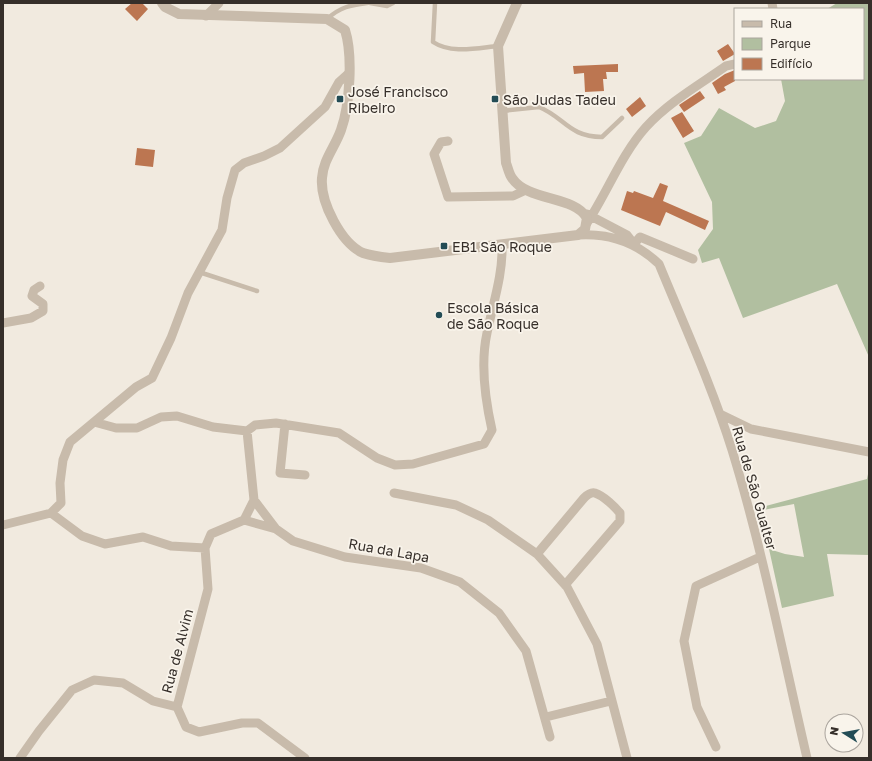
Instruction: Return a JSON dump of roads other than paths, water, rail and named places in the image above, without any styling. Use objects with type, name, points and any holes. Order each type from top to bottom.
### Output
[{"type":"street","points":[[162,3],[165,7],[180,14],[327,19],[345,30],[349,42],[349,73],[345,113],[341,130],[324,166],[322,178],[326,204],[341,232],[352,245],[363,253],[390,258],[502,245],[589,221],[624,157],[646,127],[675,102],[726,66],[734,64]]},
{"type":"street","points":[[206,16],[219,3]]},
{"type":"street","points":[[517,3],[498,46],[506,163],[512,178],[526,190],[555,201],[574,205],[589,221]]},
{"type":"street","points":[[3,525],[51,513],[61,503],[60,484],[63,460],[70,442],[136,387],[152,378],[171,338],[182,306],[222,230],[227,198],[235,170],[244,163],[264,156],[280,148],[324,107],[340,82],[349,73]]},
{"type":"street","points":[[448,141],[441,142],[434,154],[448,197],[513,196],[526,190]]},
{"type":"street","name":"Rua de São Gualter","points":[[589,221],[627,235],[634,244]]},
{"type":"street","name":"Rua de São Gualter","points":[[589,221],[646,251],[659,264],[720,414],[748,504],[807,758]]},
{"type":"street","points":[[634,244],[640,237],[693,259]]},
{"type":"street","points":[[94,422],[116,428],[137,428],[161,417],[177,416],[213,427],[247,431],[255,426],[276,423],[285,424],[339,433],[378,458],[395,465],[413,464],[484,444],[492,430],[484,396],[486,335],[503,265],[502,245]]},
{"type":"street","points":[[3,323],[31,318],[43,311],[43,304],[32,296],[34,290],[40,286]]},
{"type":"street","points":[[720,414],[751,429],[869,452]]},
{"type":"street","points":[[285,424],[280,473],[305,475]]},
{"type":"street","points":[[247,431],[254,500],[276,529]]},
{"type":"street","points":[[394,493],[456,506],[488,520],[537,554],[565,585],[597,644],[627,758]]},
{"type":"street","points":[[537,554],[584,498],[590,493],[596,493],[616,508],[620,513],[620,521],[565,585]]},
{"type":"street","points":[[244,520],[254,500]]},
{"type":"street","points":[[51,513],[82,536],[105,544],[144,537],[171,546],[205,548],[211,534],[244,520],[276,529]]},
{"type":"street","name":"Rua da Lapa","points":[[276,529],[293,541],[345,557],[421,568],[460,582],[499,613],[526,652],[546,717],[550,737]]},
{"type":"street","name":"Rua de Alvim","points":[[20,758],[39,731],[72,690],[94,680],[123,684],[153,701],[177,708],[208,589],[205,548]]},
{"type":"street","points":[[716,747],[697,707],[684,641],[696,586],[760,557]]},
{"type":"street","points":[[546,717],[611,701]]},
{"type":"street","points":[[177,708],[186,727],[199,732],[242,723],[258,723],[305,758]]},
{"type":"lane","points":[[327,19],[335,12],[348,5],[367,3]]},
{"type":"lane","points":[[370,3],[387,6],[393,3]]},
{"type":"lane","points":[[435,3],[433,42],[441,47],[461,49],[498,46]]},
{"type":"lane","points":[[502,112],[539,107],[579,133],[590,137],[602,137],[622,118]]},
{"type":"lane","points":[[199,272],[257,291]]},
{"type":"place","name":"José Francisco Ribeiro","points":[[340,99]]},
{"type":"place","name":"São Judas Tadeu","points":[[495,99]]},
{"type":"place","name":"EB1 São Roque","points":[[444,246]]},
{"type":"place","name":"Escola Básica de São Roque","points":[[439,315]]}]
